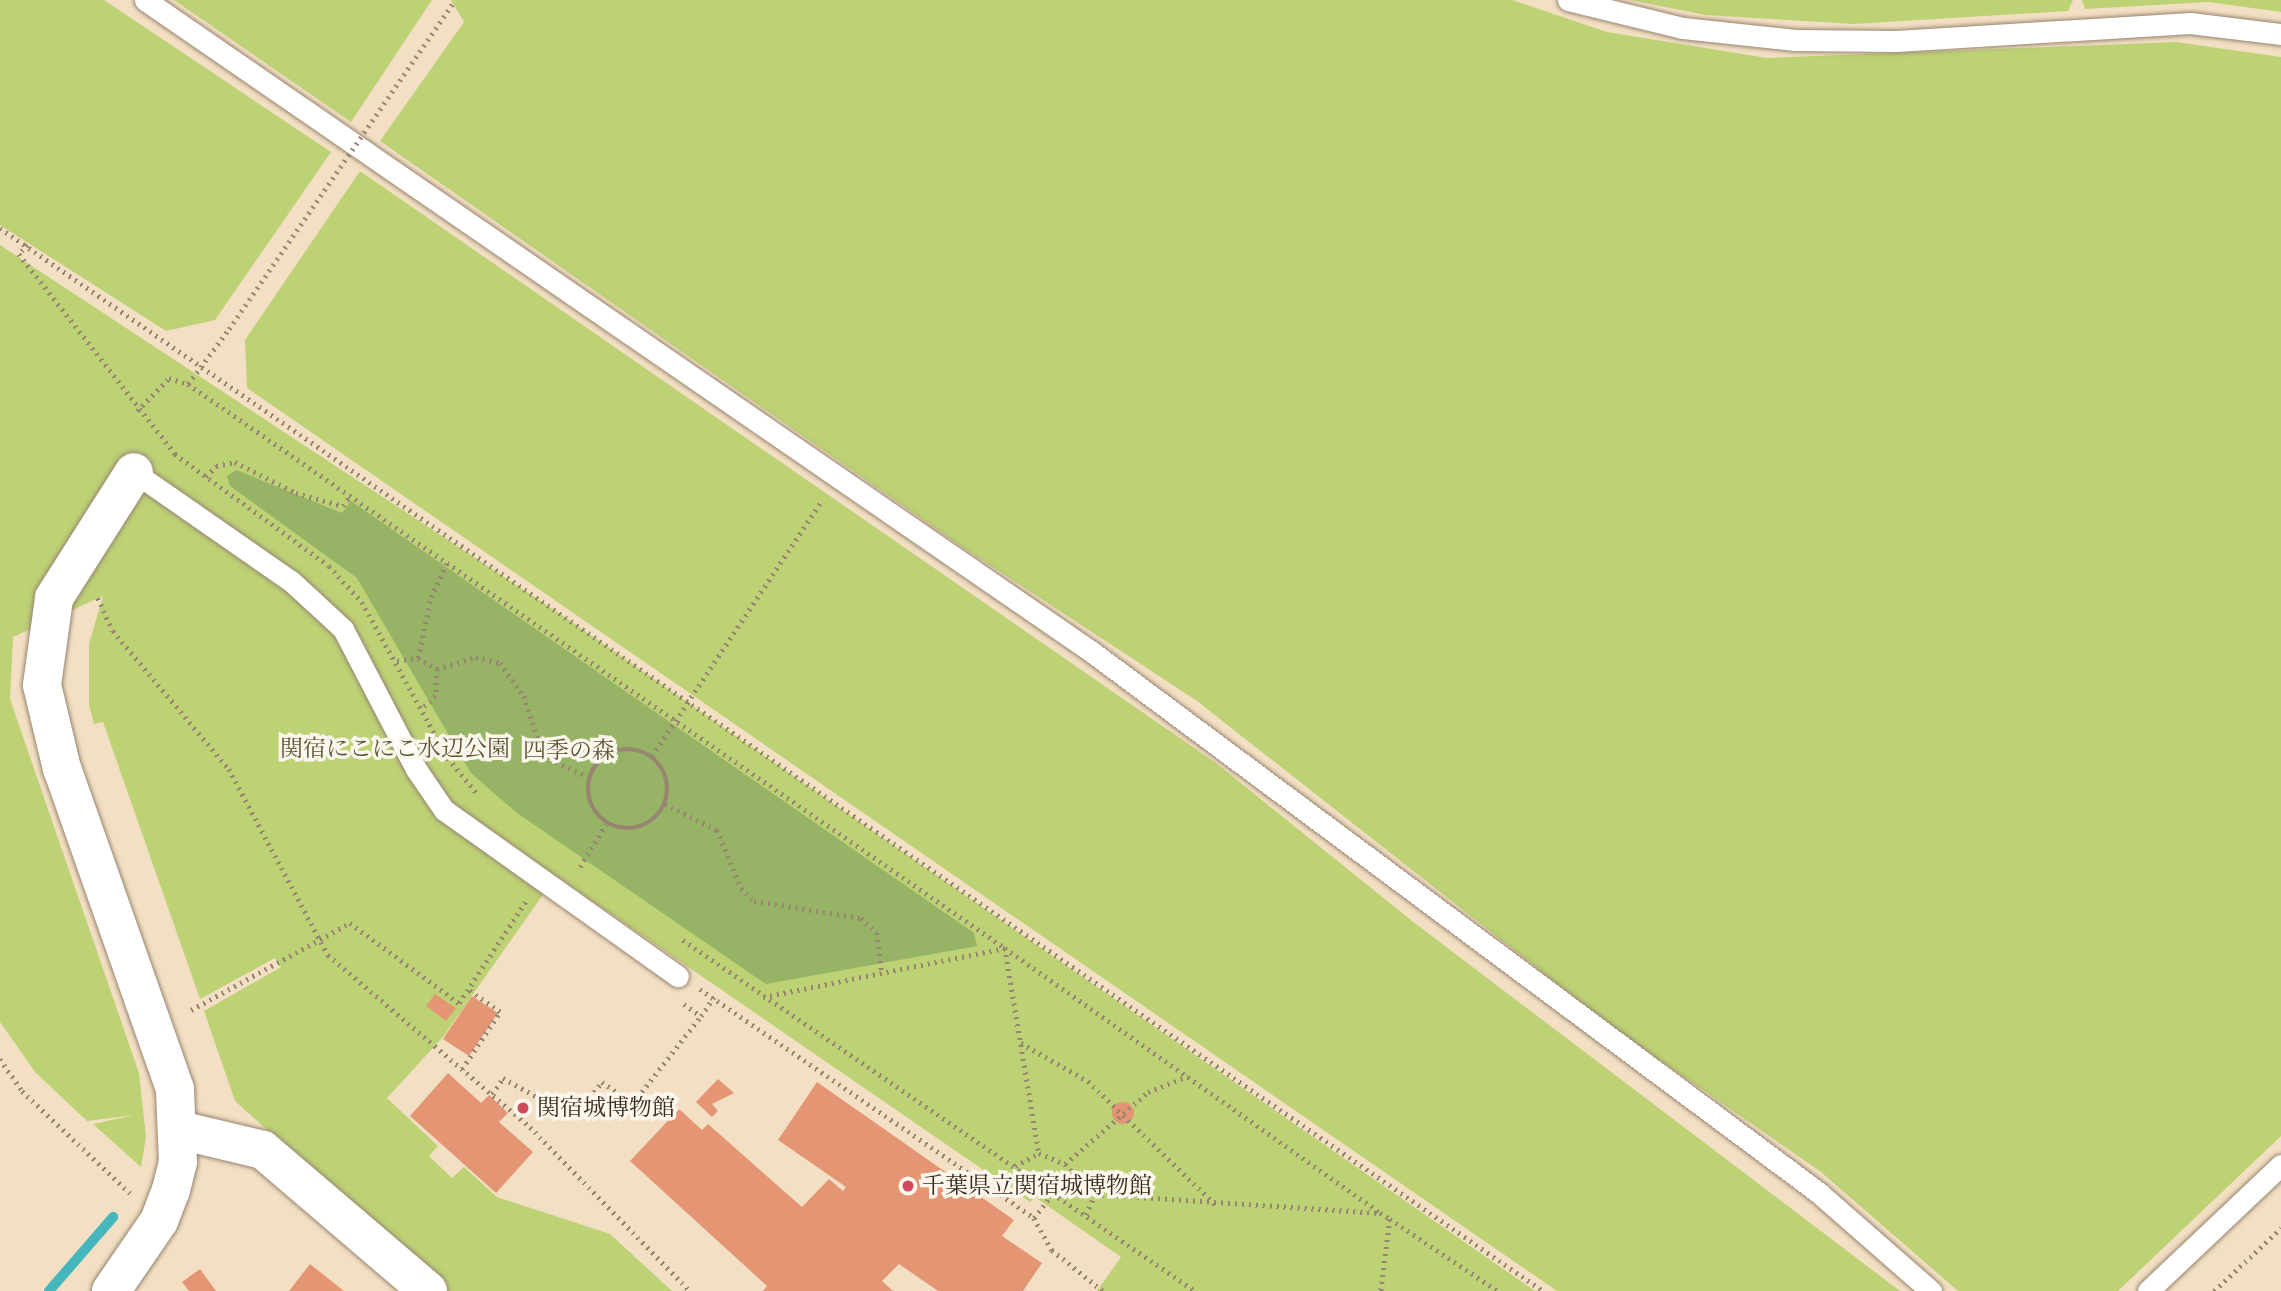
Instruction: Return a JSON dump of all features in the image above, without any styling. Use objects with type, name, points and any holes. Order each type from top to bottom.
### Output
[{"type":"street","points":[[111,1291],[159,1221],[178,1161],[179,1130],[175,1089],[58,756],[42,685],[54,597],[134,472]]},
{"type":"street","points":[[179,1130],[263,1150],[428,1291]]},
{"type":"lane","points":[[145,0],[836,480],[1091,652],[1819,1193],[1931,1291]]},
{"type":"lane","points":[[1568,0],[1683,28],[1795,40],[1896,41],[2190,23],[2281,34]]},
{"type":"lane","points":[[134,472],[328,613],[444,810],[678,976]]},
{"type":"lane","points":[[2148,1291],[2281,1166]]},
{"type":"path","points":[[188,384],[229,330],[455,0]]},
{"type":"path","points":[[0,228],[688,698],[1544,1291]]},
{"type":"path","points":[[28,245],[19,254],[137,411],[175,454],[347,584],[397,661],[468,787],[489,804]]},
{"type":"path","points":[[137,411],[169,378],[188,384],[1005,948],[1380,1213],[1498,1291]]},
{"type":"path","points":[[206,477],[216,466],[235,463],[296,493],[343,506],[351,494]]},
{"type":"path","points":[[652,756],[688,698],[836,480]]},
{"type":"path","points":[[418,658],[431,597],[448,561]]},
{"type":"path","points":[[98,597],[113,631],[229,769],[328,955],[492,1094],[690,1291]]},
{"type":"path","points":[[397,661],[418,658],[437,669]]},
{"type":"path","points":[[437,669],[464,658],[499,663],[524,696],[543,756],[588,777]]},
{"type":"path","points":[[422,709],[436,696],[437,669]]},
{"type":"path","points":[[615,750],[652,756],[666,777],[665,804],[634,829],[606,824],[590,803],[588,777],[615,750]]},
{"type":"path","points":[[665,804],[717,830],[741,888],[754,901],[862,918],[877,933],[882,974]]},
{"type":"path","points":[[580,867],[606,824]]},
{"type":"path","points":[[568,860],[590,875]]},
{"type":"path","points":[[191,1010],[350,923],[459,1003],[528,898]]},
{"type":"path","points":[[673,933],[1195,1291]]},
{"type":"path","points":[[763,997],[1005,948]]},
{"type":"path","points":[[1005,948],[1039,1153]]},
{"type":"path","points":[[678,976],[714,997],[1034,1217],[1052,1250],[1103,1291]]},
{"type":"path","points":[[462,1069],[500,1012],[468,990]]},
{"type":"path","points":[[492,1094],[503,1078],[563,1111],[586,1103],[602,1082],[633,1103],[714,997]]},
{"type":"path","points":[[674,998],[701,1016]]},
{"type":"path","points":[[1020,1042],[1088,1081],[1124,1113],[1215,1205]]},
{"type":"path","points":[[0,1059],[22,1091],[159,1221]]},
{"type":"path","points":[[1065,1164],[1158,1086],[1189,1076]]},
{"type":"path","points":[[1015,1166],[1039,1153]]},
{"type":"path","points":[[1039,1153],[1065,1164],[1095,1194],[1215,1205],[1380,1213]]},
{"type":"path","points":[[1086,1215],[1095,1194]]},
{"type":"path","points":[[1034,1217],[1052,1195]]},
{"type":"path","points":[[1381,1291],[1390,1219]]},
{"type":"path","points":[[2214,1291],[2281,1228]]},
{"type":"green space","points":[[0,0],[104,0],[331,152],[215,320],[166,331],[0,225]]},
{"type":"green space","points":[[174,0],[432,0],[351,122]]},
{"type":"green space","points":[[451,0],[1512,0],[1607,32],[1767,58],[2176,42],[2281,57],[2281,1136],[2118,1291],[1958,1291],[1821,1172],[1612,1027],[1197,701],[959,545],[380,141],[464,22]]},
{"type":"green space","points":[[1630,0],[2073,0],[2068,11],[1854,24],[1706,15]]},
{"type":"green space","points":[[2082,0],[2281,0],[2281,12],[2209,2],[2085,9]]},
{"type":"green space","points":[[360,171],[1216,763],[1412,921],[1900,1291],[1557,1291],[247,388],[245,340]]},
{"type":"green space","name":"関宿にこにこ水辺公園","points":[[0,245],[559,613],[1535,1291],[1097,1291],[1121,1257],[1035,1197],[1030,1202],[556,876],[443,1037],[387,1098],[438,1146],[429,1156],[452,1178],[464,1167],[497,1197],[610,1234],[672,1291],[446,1291],[235,1101],[204,1011],[281,967],[275,958],[200,999],[103,722],[94,724],[89,705],[89,644],[103,596],[13,637],[10,699],[139,1073],[146,1137],[141,1167],[93,1124],[135,1115],[87,1121],[35,1072],[0,1022]]},
{"type":"green space","name":"四季の森","points":[[236,470],[342,513],[351,501],[974,933],[977,946],[766,984],[517,813],[471,773],[357,578],[230,486],[227,476]]},
{"type":"building","points":[[435,994],[456,1008],[446,1021],[426,1006]]},
{"type":"building","points":[[472,996],[498,1013],[469,1056],[443,1039]]},
{"type":"building","points":[[448,1073],[481,1103],[489,1095],[508,1113],[499,1122],[533,1152],[496,1193],[410,1116]]},
{"type":"building","points":[[718,1079],[734,1093],[712,1104],[718,1111],[712,1117],[696,1102]]},
{"type":"building","name":"千葉県立関宿城博物館","points":[[817,1082],[1014,1220],[1002,1236],[1042,1263],[1023,1291],[938,1291],[899,1264],[882,1281],[893,1291],[763,1291],[767,1286],[630,1161],[679,1109],[702,1130],[708,1124],[802,1207],[829,1179],[843,1191],[846,1187],[778,1140]]},
{"type":"building","points":[[1119,1102],[1127,1102],[1134,1109],[1134,1117],[1127,1124],[1119,1124],[1112,1117],[1112,1109]]},
{"type":"building","points":[[310,1264],[344,1291],[289,1291]]},
{"type":"building","points":[[200,1269],[216,1291],[189,1291],[182,1282]]},
{"type":"waterway","points":[[49,1291],[113,1217]]},
{"type":"place","name":"関宿城博物館","points":[[523,1108]]},
{"type":"place","name":"千葉県立関宿城博物館","points":[[908,1186]]}]
